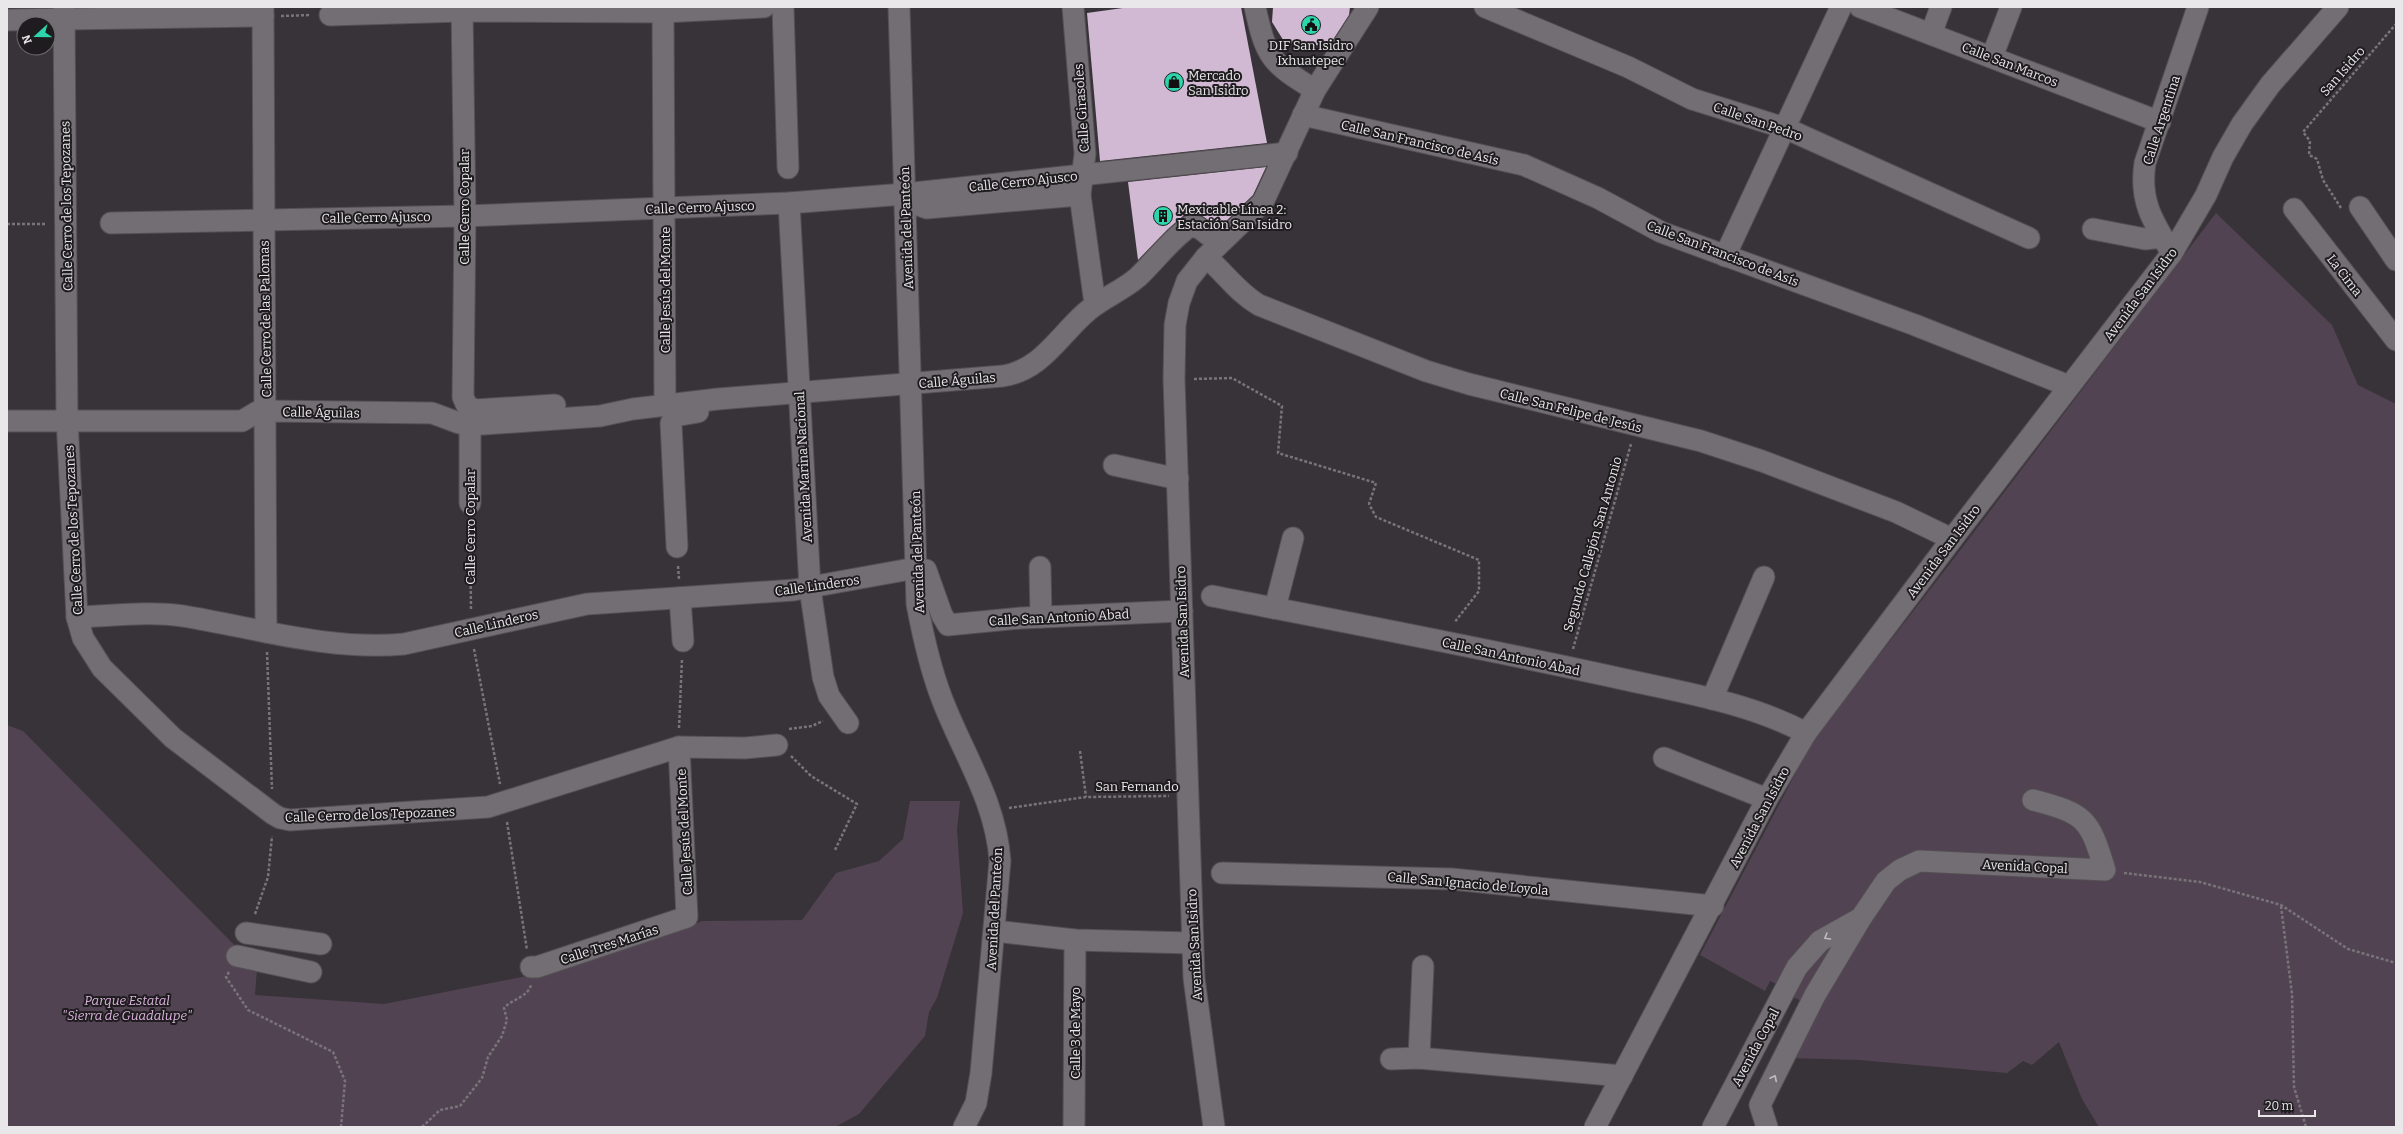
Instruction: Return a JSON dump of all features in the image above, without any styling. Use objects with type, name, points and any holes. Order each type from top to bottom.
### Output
[{"type":"street","points":[[330,15],[462,9],[663,9],[764,7]]},
{"type":"street","points":[[782,7],[788,168]]},
{"type":"street","name":"Avenida del Panteón","points":[[899,7],[904,194],[912,384],[917,604],[929,659],[942,698],[991,810],[998,836],[1000,861],[995,931],[981,1073],[976,1103],[964,1127]]},
{"type":"street","name":"Calle Girasoles","points":[[1073,7],[1085,154],[1080,195],[1095,304]]},
{"type":"street","points":[[1254,7],[1265,46],[1272,58],[1282,69],[1316,90]]},
{"type":"street","name":"Avenida San Isidro","points":[[1214,1127],[1194,978],[1192,943],[1174,379],[1175,326],[1179,303],[1187,281],[1212,250],[1263,202],[1316,90],[1368,7]]},
{"type":"street","name":"Calle San Pedro","points":[[1485,7],[1527,23],[1628,67],[1692,99],[1785,128],[2029,238]]},
{"type":"street","points":[[1725,256],[1841,7]]},
{"type":"street","name":"Calle San Marcos","points":[[1860,7],[2160,122]]},
{"type":"street","points":[[1931,34],[1941,7]]},
{"type":"street","points":[[1992,57],[2011,7]]},
{"type":"street","name":"Calle Argentina","points":[[2167,245],[2143,193],[2142,180],[2145,163],[2198,7]]},
{"type":"street","name":"Avenida San Isidro","points":[[1595,1127],[1713,906],[1767,799],[1806,733],[1952,539],[2070,386],[2167,245],[2206,195],[2223,157],[2242,124],[2270,85],[2338,7]]},
{"type":"street","name":"Calle Cerro Copalar","points":[[462,9],[465,216],[463,397],[468,416],[470,503]]},
{"type":"street","name":"Calle Jesús del Monte","points":[[663,9],[665,406]]},
{"type":"street","points":[[7,20],[64,13],[263,12]]},
{"type":"street","name":"Calle Cerro de las Palomas","points":[[263,12],[266,632]]},
{"type":"street","name":"Calle Cerro de los Tepozanes","points":[[64,13],[67,420],[77,617],[83,638],[102,668],[173,738],[280,818],[463,810],[488,807],[679,747],[745,748],[777,746]]},
{"type":"street","name":"Calle San Francisco de Asís","points":[[1303,115],[1524,165],[1598,198],[1661,232],[1915,325],[2070,386]]},
{"type":"street","name":"Calle Cerro Ajusco","points":[[111,223],[465,216],[789,203],[904,194],[1287,153]]},
{"type":"street","points":[[904,194],[915,204],[927,208],[1080,195]]},
{"type":"street","name":"Avenida Marina Nacional","points":[[789,203],[798,393],[810,588],[822,677],[829,696],[848,723]]},
{"type":"street","points":[[2360,208],[2396,260]]},
{"type":"street","name":"La Cima","points":[[2294,209],[2396,340]]},
{"type":"street","name":"Calle Águilas","points":[[7,421],[242,421],[257,412],[266,411],[432,413],[459,423],[468,416],[600,416],[633,409],[746,397],[1003,376],[1022,371],[1050,351],[1075,323],[1095,304],[1137,277],[1190,226],[1198,227],[1212,250]]},
{"type":"street","points":[[2093,228],[2167,245]]},
{"type":"street","name":"Calle San Felipe de Jesús","points":[[1212,250],[1230,280],[1248,298],[1259,305],[1426,371],[1469,384],[1701,441],[1762,461],[1896,512],[1952,539]]},
{"type":"street","points":[[677,547],[671,420],[677,416],[732,404],[746,397]]},
{"type":"street","points":[[1114,465],[1178,479]]},
{"type":"street","points":[[1275,608],[1293,538]]},
{"type":"street","points":[[1040,567],[1041,617]]},
{"type":"street","name":"Calle San Antonio Abad","points":[[916,568],[926,570],[942,615],[948,625],[1041,617],[1182,611]]},
{"type":"street","name":"Calle Linderos","points":[[77,617],[165,614],[324,641],[383,646],[404,644],[587,604],[810,588],[916,568]]},
{"type":"street","points":[[1712,699],[1764,577]]},
{"type":"street","name":"Calle San Antonio Abad","points":[[1212,596],[1568,667],[1712,699],[1782,720],[1806,733]]},
{"type":"street","points":[[680,598],[683,641]]},
{"type":"street","name":"Calle Jesús del Monte","points":[[679,747],[687,917]]},
{"type":"street","points":[[1664,758],[1767,799]]},
{"type":"street","points":[[2033,800],[2065,809],[2078,815],[2088,825],[2095,837],[2104,870]]},
{"type":"street","name":"Avenida Copal","points":[[1731,1092],[1760,1105],[1815,995],[1861,918],[1886,881],[1900,870],[1919,861],[2104,870]]},
{"type":"street","name":"Calle San Ignacio de Loyola","points":[[1222,873],[1452,879],[1713,906]]},
{"type":"street","name":"Calle Tres Marías","points":[[531,967],[537,967],[687,917]]},
{"type":"street","name":"Avenida Copal","points":[[1713,1127],[1797,967],[1820,941],[1861,918]]},
{"type":"street","points":[[995,931],[1075,940],[1192,943]]},
{"type":"street","points":[[246,932],[321,944]]},
{"type":"street","name":"Calle 3 de Mayo","points":[[1074,1127],[1075,940]]},
{"type":"street","points":[[237,956],[311,972]]},
{"type":"street","points":[[1419,1058],[1423,966]]},
{"type":"street","points":[[1778,1004],[1805,1017]]},
{"type":"street","points":[[1391,1059],[1419,1058],[1622,1076]]},
{"type":"street","points":[[1760,1105],[1767,1127]]},
{"type":"path","points":[[263,12],[330,15]]},
{"type":"path","name":"San Isidro","points":[[2360,208],[2340,208],[2323,180],[2317,159],[2309,156],[2310,141],[2303,132],[2396,24]]},
{"type":"path","points":[[1174,379],[1232,378],[1282,406],[1278,453],[1376,483],[1369,504],[1376,517],[1479,560],[1479,591],[1440,641]]},
{"type":"path","name":"Segundo Callejón San Antonio","points":[[1568,667],[1636,426]]},
{"type":"path","name":"Calle Cerro Copalar","points":[[470,503],[471,630]]},
{"type":"path","points":[[677,547],[680,598]]},
{"type":"path","points":[[679,747],[683,641]]},
{"type":"path","points":[[777,746],[786,749],[811,776],[858,804],[835,850]]},
{"type":"path","name":"San Fernando","points":[[1080,751],[1086,797]]},
{"type":"path","name":"San Fernando","points":[[991,810],[1086,797],[1188,796]]},
{"type":"path","points":[[2104,870],[2200,882],[2281,905],[2348,949],[2396,963]]},
{"type":"path","points":[[2281,905],[2292,994],[2294,1087],[2306,1127]]},
{"type":"path","points":[[237,956],[226,977],[248,1010],[333,1052],[345,1081],[341,1127]]},
{"type":"path","points":[[422,1127],[440,1110],[460,1106],[480,1082],[488,1057],[502,1036],[507,1020],[504,1008],[512,1000],[528,992],[531,981],[531,967]]},
{"type":"green space","points":[[2216,213],[2332,325],[2358,385],[2396,404],[2396,1127],[2099,1127],[2082,1099],[2059,1042],[2032,1065],[2023,1061],[2007,1073],[1859,1060],[1789,1058],[1804,1002],[1788,995],[1789,990],[1770,981],[1765,991],[1700,955],[1812,742],[1952,561]]},
{"type":"green space","name":"Parque Estatal \"Sierra de Guadalupe\"","points":[[7,725],[23,731],[257,968],[255,995],[384,1004],[532,975],[703,921],[802,920],[836,873],[879,861],[903,839],[910,801],[960,801],[957,830],[963,913],[937,998],[929,1012],[925,1036],[859,1114],[835,1127],[7,1127]]},
{"type":"building","name":"Mercado San Isidro","points":[[1130,7],[1241,7],[1267,143],[1100,161],[1087,13]]},
{"type":"building","name":"DIF San Isidro Ixhuatepec","points":[[1273,7],[1350,7],[1349,15],[1329,46],[1285,43],[1272,22]]},
{"type":"building","name":"Mexicable Línea 2: Estación San Isidro","points":[[1266,167],[1253,195],[1219,228],[1197,212],[1183,216],[1138,260],[1128,182]]},
{"type":"place","name":"DIF San Isidro Ixhuatepec","points":[[1311,25]]},
{"type":"place","name":"Mercado San Isidro","points":[[1174,82]]},
{"type":"place","name":"Mexicable Línea 2: Estación San Isidro","points":[[1163,216]]}]
